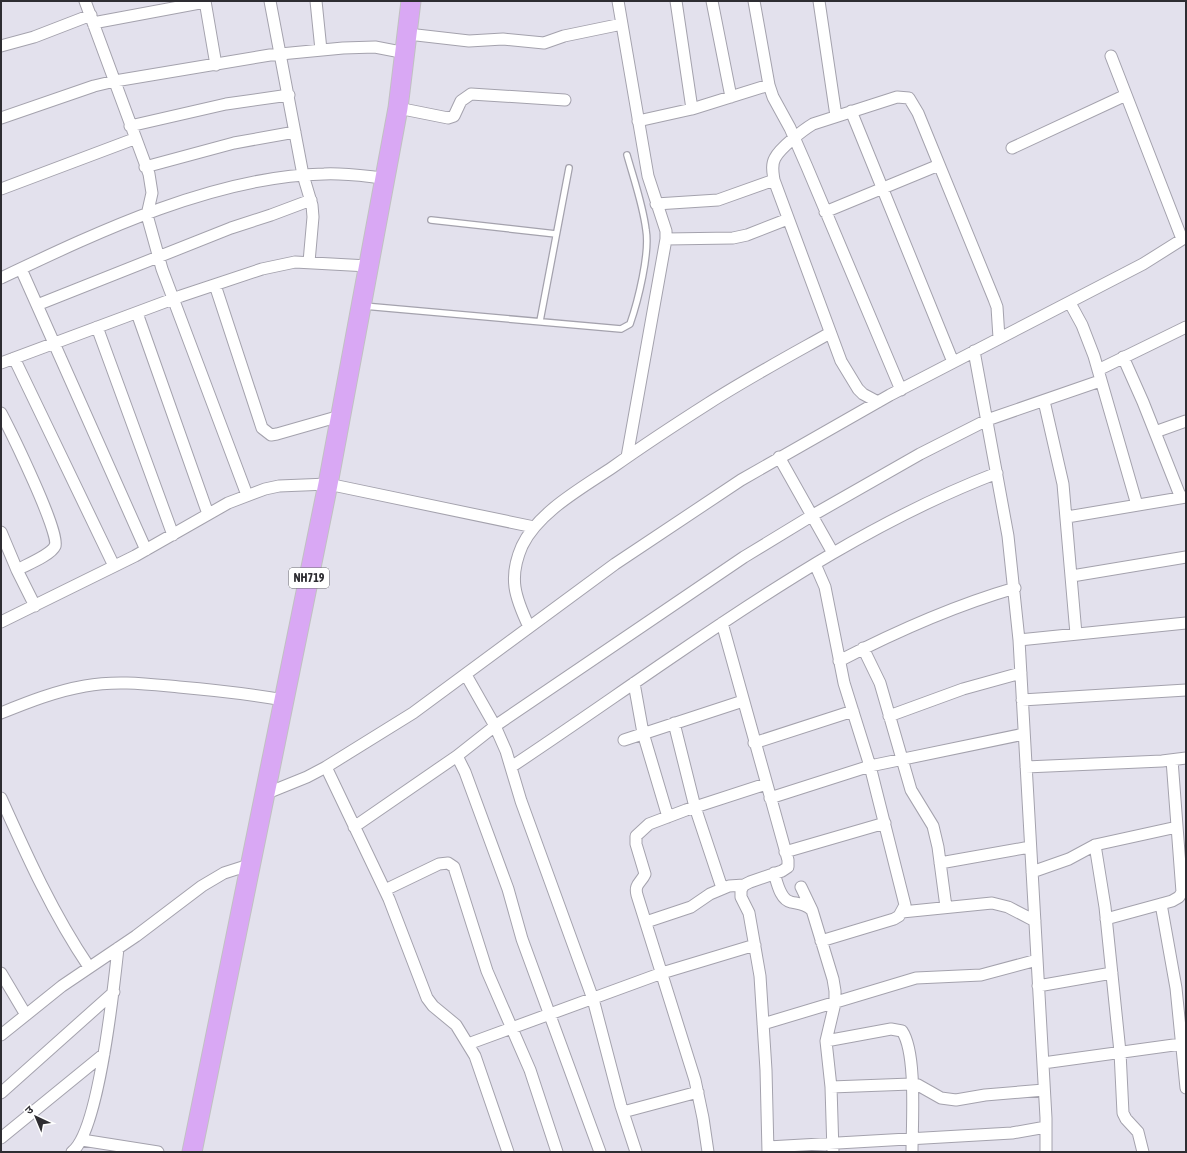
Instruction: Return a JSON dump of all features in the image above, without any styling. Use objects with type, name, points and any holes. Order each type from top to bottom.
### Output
[{"type":"highway","name":"NH719","points":[[192,1152],[249,865],[265,794],[328,484],[398,108],[406,53],[411,1]]},
{"type":"street","points":[[85,1],[148,174],[152,193],[148,215],[158,256],[172,299],[247,496]]},
{"type":"street","points":[[1,46],[92,19],[205,1],[216,65]]},
{"type":"street","points":[[270,1],[303,175],[311,200],[313,217],[309,262]]},
{"type":"street","points":[[316,1],[321,50]]},
{"type":"street","points":[[618,1],[648,176],[656,204],[664,223],[666,239],[627,457]]},
{"type":"street","points":[[676,1],[692,109]]},
{"type":"street","points":[[712,1],[731,97]]},
{"type":"street","points":[[754,1],[768,85],[772,97],[794,138],[901,390]]},
{"type":"street","points":[[819,1],[836,116]]},
{"type":"street","points":[[408,34],[469,42],[503,39],[544,43],[564,36],[622,24]]},
{"type":"street","points":[[1,118],[88,88],[115,81],[280,54],[365,46],[406,53]]},
{"type":"street","points":[[265,794],[307,777],[412,713],[641,546],[779,457],[953,362],[1143,264],[1184,238],[1111,56]]},
{"type":"street","points":[[638,121],[692,109],[768,85]]},
{"type":"street","points":[[398,108],[448,118],[454,116],[461,101],[465,96],[471,94],[564,100]]},
{"type":"street","points":[[130,126],[226,104],[289,95]]},
{"type":"street","points":[[1012,148],[1126,95]]},
{"type":"street","points":[[878,402],[863,394],[846,371],[830,333],[774,180],[772,169],[775,156],[794,138],[813,124],[897,97],[909,98],[918,113],[997,307],[999,338]]},
{"type":"street","points":[[851,111],[953,362]]},
{"type":"street","points":[[145,167],[234,143],[295,132]]},
{"type":"street","points":[[1,189],[134,138]]},
{"type":"street","points":[[825,212],[939,165]]},
{"type":"street","points":[[1,278],[94,236],[211,193],[274,178],[303,175],[339,174],[384,178]]},
{"type":"street","points":[[656,204],[718,200],[774,180]]},
{"type":"street","points":[[37,305],[231,228],[278,213],[311,200]]},
{"type":"street","points":[[666,239],[733,238],[748,235],[788,219]]},
{"type":"street","points":[[1,363],[172,299],[282,264],[309,262],[368,266]]},
{"type":"street","points":[[21,269],[146,550]]},
{"type":"street","points":[[215,285],[258,419],[266,432],[277,434],[340,416]]},
{"type":"street","points":[[1070,303],[1089,341],[1137,505]]},
{"type":"street","points":[[137,313],[208,514]]},
{"type":"street","points":[[97,327],[172,535]]},
{"type":"street","points":[[1098,370],[1185,329]]},
{"type":"street","points":[[529,627],[518,602],[514,579],[519,555],[534,527],[562,502],[627,457],[716,399],[830,333]]},
{"type":"street","points":[[974,351],[998,473],[1015,588],[1043,1063],[1046,1152]]},
{"type":"street","points":[[1067,516],[1183,497],[1123,357]]},
{"type":"street","points":[[14,358],[114,566]]},
{"type":"street","points":[[354,827],[457,756],[495,726],[744,557],[813,515],[920,454],[988,420],[1100,382]]},
{"type":"street","points":[[1044,401],[1063,484],[1067,516],[1076,634]]},
{"type":"street","points":[[1,413],[49,518],[57,540],[55,547],[46,554],[17,570]]},
{"type":"street","points":[[1155,432],[1186,421]]},
{"type":"street","points":[[779,457],[833,553]]},
{"type":"street","points":[[511,768],[722,623],[833,553],[917,507],[958,488],[998,473]]},
{"type":"street","points":[[1,622],[146,550],[208,514],[247,496],[279,486],[328,484],[534,527]]},
{"type":"street","points":[[1,533],[35,606]]},
{"type":"street","points":[[1072,576],[1186,557]]},
{"type":"street","points":[[815,564],[825,587],[839,661],[870,766],[905,905],[902,912],[894,919],[821,941]]},
{"type":"street","points":[[839,661],[863,648],[965,604],[1015,588]]},
{"type":"street","points":[[646,922],[691,907],[722,888],[744,885],[788,867],[722,623]]},
{"type":"street","points":[[1019,640],[1112,632],[1186,623]]},
{"type":"street","points":[[863,648],[880,683],[914,797],[933,826],[946,907]]},
{"type":"street","points":[[889,716],[963,689],[1021,673]]},
{"type":"street","points":[[466,675],[502,739],[521,802],[592,999],[623,1112],[636,1152]]},
{"type":"street","points":[[1,713],[34,700],[68,690],[84,686],[120,682],[251,694],[284,700]]},
{"type":"street","points":[[634,683],[643,734],[668,817]]},
{"type":"street","points":[[1022,700],[1186,690]]},
{"type":"street","points":[[624,740],[743,701]]},
{"type":"street","points":[[754,743],[853,711]]},
{"type":"street","points":[[674,723],[695,807],[722,888]]},
{"type":"street","points":[[770,798],[870,766],[1024,734]]},
{"type":"street","points":[[457,756],[465,772],[508,889],[522,939],[600,1152]]},
{"type":"street","points":[[1026,767],[1172,760],[1186,758]]},
{"type":"street","points":[[1106,919],[1176,900],[1184,892],[1180,821],[1172,760]]},
{"type":"street","points":[[326,766],[385,890],[427,998],[433,1006],[456,1025],[468,1044],[488,1090],[508,1152]]},
{"type":"street","points":[[708,1152],[698,1092],[635,888],[645,874],[636,844],[636,836],[649,824],[695,807],[766,784]]},
{"type":"street","points":[[1,798],[66,933],[89,967]]},
{"type":"street","points":[[1032,872],[1069,860],[1095,845],[1180,821]]},
{"type":"street","points":[[785,852],[885,823]]},
{"type":"street","points":[[1095,845],[1112,973],[1120,1052],[1123,1113],[1126,1119],[1138,1132],[1143,1152]]},
{"type":"street","points":[[940,863],[1030,847]]},
{"type":"street","points":[[385,890],[439,864],[448,863],[454,867],[487,971],[530,1070],[557,1152]]},
{"type":"street","points":[[1,1035],[89,967],[118,948],[214,878],[249,865]]},
{"type":"street","points":[[774,873],[785,899],[790,902],[806,905],[812,910]]},
{"type":"street","points":[[744,885],[741,897],[749,913],[755,945],[763,1024],[768,1149],[833,1148],[912,1139],[1012,1133],[1046,1127]]},
{"type":"street","points":[[801,887],[812,910],[833,979],[835,1003],[826,1041],[832,1087],[833,1148]]},
{"type":"street","points":[[902,912],[992,903],[1008,907],[1035,921]]},
{"type":"street","points":[[1161,904],[1176,988],[1181,1044],[1185,1064],[1186,1088]]},
{"type":"street","points":[[468,1044],[662,973],[755,945]]},
{"type":"street","points":[[72,1152],[82,1140],[89,1119],[104,1054],[114,992],[118,948]]},
{"type":"street","points":[[763,1024],[916,978],[980,975],[1037,960]]},
{"type":"street","points":[[1,973],[26,1015]]},
{"type":"street","points":[[1038,986],[1112,973]]},
{"type":"street","points":[[1,1093],[114,992]]},
{"type":"street","points":[[826,1041],[891,1029],[902,1031],[909,1045],[912,1152]]},
{"type":"street","points":[[1043,1063],[1181,1044]]},
{"type":"street","points":[[1,1138],[104,1054]]},
{"type":"street","points":[[832,1087],[911,1084],[918,1085],[941,1098],[956,1100],[985,1095],[1044,1090]]},
{"type":"street","points":[[623,1112],[698,1092]]},
{"type":"street","points":[[82,1140],[158,1152]]},
{"type":"lane","points":[[361,306],[621,329],[630,324],[635,312],[644,262],[647,231],[627,155]]},
{"type":"lane","points":[[540,321],[569,168]]},
{"type":"lane","points":[[431,220],[556,234]]}]
